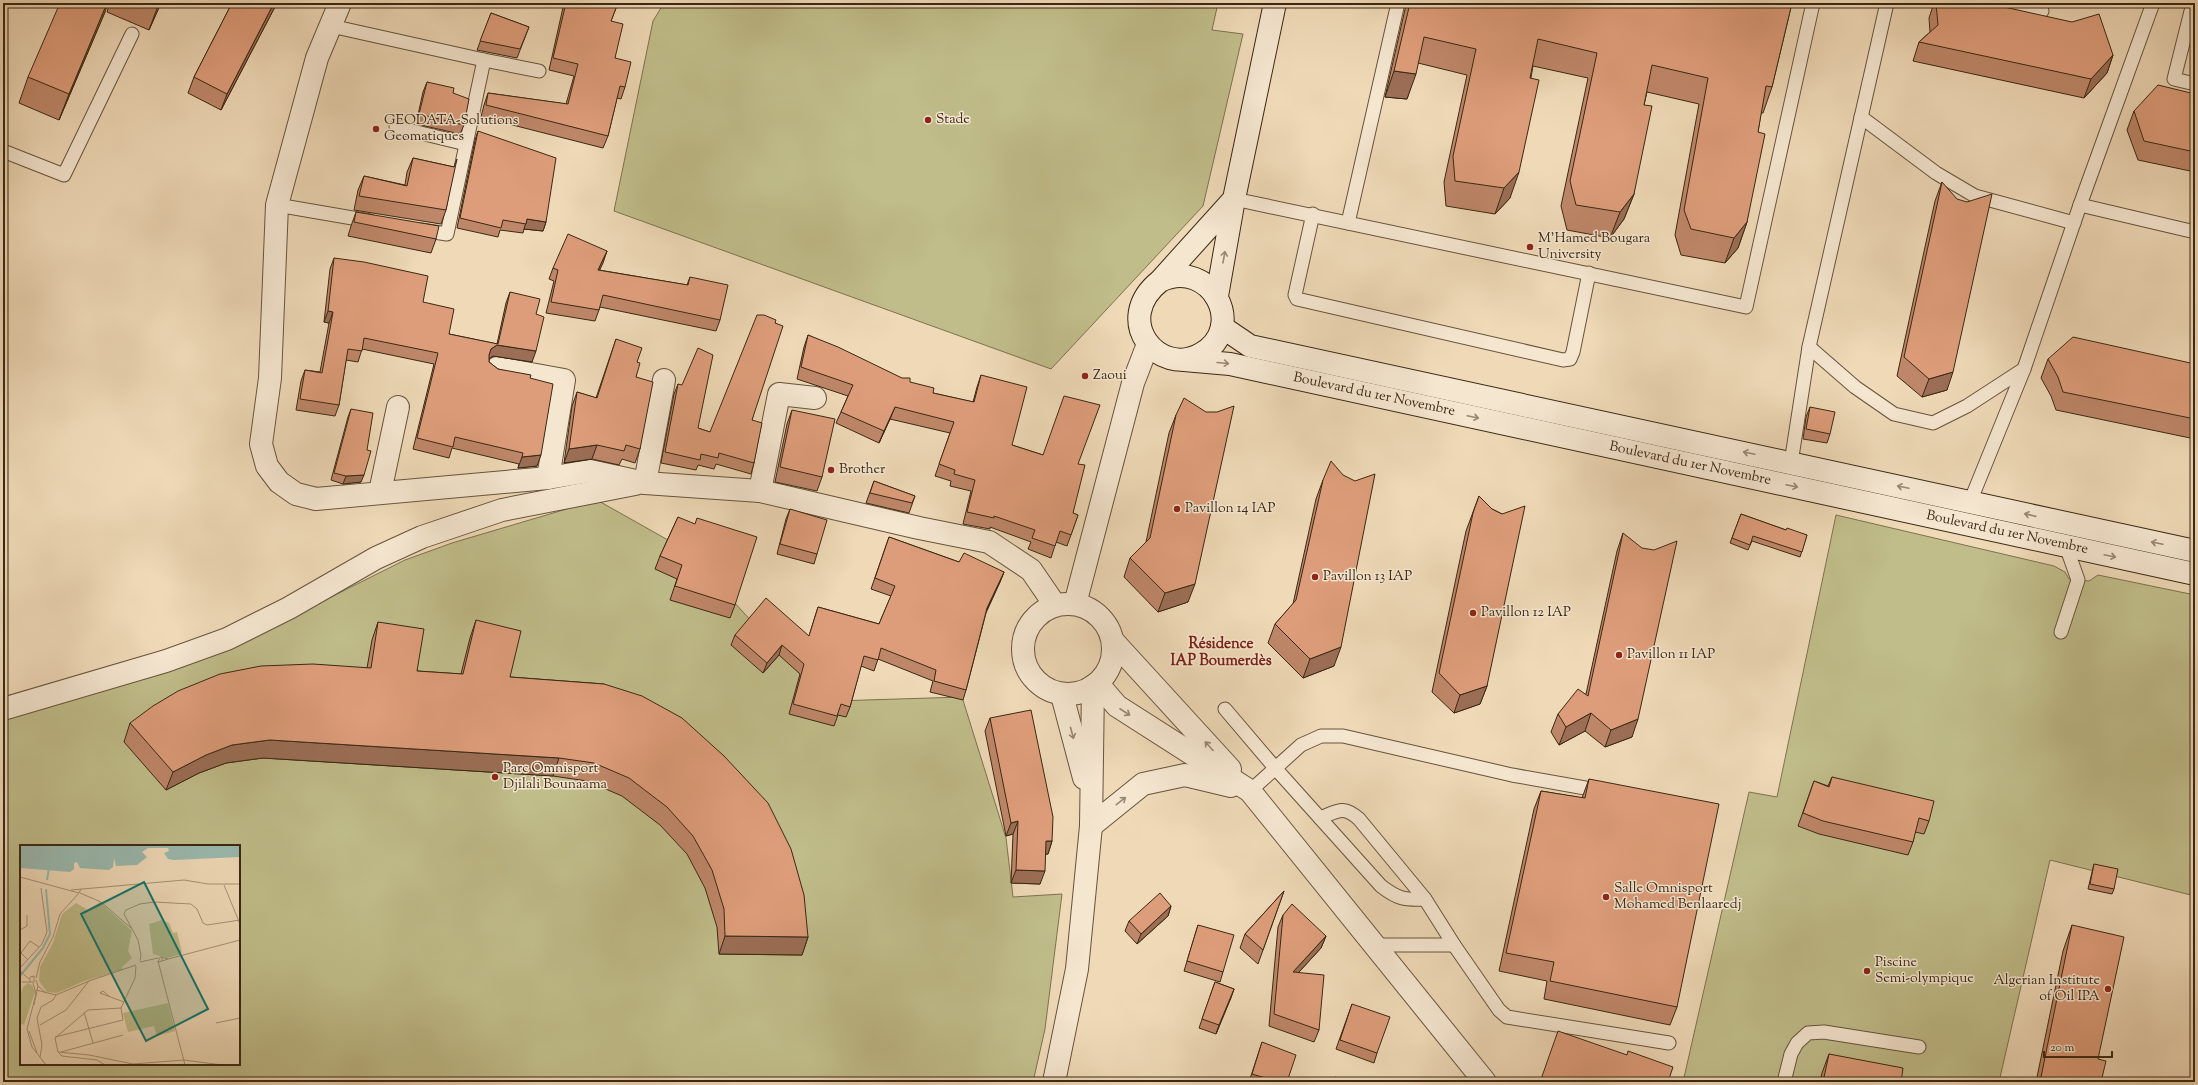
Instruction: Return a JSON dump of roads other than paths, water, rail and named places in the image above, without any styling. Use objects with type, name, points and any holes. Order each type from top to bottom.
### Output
[{"type":"street","points":[[340,3],[317,58],[277,205],[270,378],[261,444],[267,466],[279,482],[296,494],[316,499],[380,492],[548,478],[590,471],[645,483],[760,492],[919,528],[989,542],[1031,570],[1065,604]]},
{"type":"street","points":[[1217,296],[1234,199],[1275,3]]},
{"type":"street","points":[[1160,281],[1168,277],[1190,276],[1204,282],[1217,296],[1222,312],[1222,327],[1216,341],[1202,354],[1184,360],[1163,356],[1148,344],[1139,327],[1141,303],[1149,290],[1160,281],[1234,199]]},
{"type":"street","name":"Boulevard du 1er Novembre","points":[[1222,327],[1250,346],[2195,551]]},
{"type":"street","points":[[1065,604],[1133,383],[1148,344]]},
{"type":"street","name":"Boulevard du 1er Novembre","points":[[1184,360],[1238,366],[2195,574]]},
{"type":"street","points":[[497,368],[564,380],[548,478]]},
{"type":"street","points":[[645,483],[664,380]]},
{"type":"street","points":[[760,492],[779,394],[815,398]]},
{"type":"street","points":[[380,492],[398,407]]},
{"type":"street","points":[[3,709],[166,661],[227,639],[289,608],[376,558],[422,537],[502,510],[645,483]]},
{"type":"street","points":[[1113,641],[1113,653],[1109,668],[1095,685],[1077,694],[1062,695],[1047,690],[1034,681],[1026,668],[1022,656],[1023,640],[1032,620],[1041,612],[1065,604],[1084,606],[1098,615],[1107,626],[1113,641],[1250,791],[1485,1082]]},
{"type":"street","points":[[1095,685],[1117,706],[1250,791]]},
{"type":"street","points":[[1054,1082],[1077,969],[1091,816],[1095,685]]},
{"type":"street","points":[[1062,695],[1091,816]]},
{"type":"street","points":[[1091,816],[1144,784],[1186,775],[1250,791]]},
{"type":"lane","points":[[1348,223],[1398,3]]},
{"type":"lane","points":[[1234,199],[1313,214],[1348,223],[1746,307],[1812,3]]},
{"type":"lane","points":[[1791,463],[1809,347],[1887,3]]},
{"type":"lane","points":[[2010,3],[2042,11]]},
{"type":"lane","points":[[1970,502],[2024,369],[2080,205],[2154,3]]},
{"type":"lane","points":[[2193,3],[2174,79],[2195,84]]},
{"type":"lane","points":[[330,26],[539,71]]},
{"type":"lane","points":[[3,151],[64,175],[132,34]]},
{"type":"lane","points":[[409,228],[447,234],[484,60]]},
{"type":"lane","points":[[1861,118],[1936,173],[1975,196],[2074,223]]},
{"type":"lane","points":[[396,127],[466,144]]},
{"type":"lane","points":[[277,205],[386,224]]},
{"type":"lane","points":[[2080,205],[2195,232]]},
{"type":"lane","points":[[1313,214],[1295,295],[1297,299],[1563,360],[1570,359],[1573,352],[1589,273]]},
{"type":"lane","points":[[1809,347],[1855,387],[1894,414],[1933,423],[1967,406],[2024,369]]},
{"type":"lane","points":[[2061,632],[2078,580],[2066,546],[2099,530]]},
{"type":"lane","points":[[1225,709],[1276,769],[1381,886],[1393,895],[1406,900],[1425,899]]},
{"type":"lane","points":[[1250,791],[1301,745],[1321,736],[1344,736],[1512,775],[1612,793]]},
{"type":"lane","points":[[1320,818],[1341,809],[1350,812],[1359,819],[1425,899],[1454,946],[1499,1010],[1507,1017],[1669,1043]]},
{"type":"lane","points":[[1374,945],[1454,946]]},
{"type":"lane","points":[[1784,1082],[1791,1054],[1796,1042],[1808,1033],[1824,1032],[1919,1047]]},
{"type":"place","name":"Stade","points":[[928,120]]},
{"type":"place","name":"GEODATA-Solutions Geomatiques","points":[[376,129]]},
{"type":"place","name":"M'Hamed Bougara University","points":[[1530,247]]},
{"type":"place","name":"Zaoui","points":[[1085,376]]},
{"type":"place","name":"Brother","points":[[831,470]]},
{"type":"place","name":"Pavillon 14 IAP","points":[[1177,509]]},
{"type":"place","name":"Pavillon 13 IAP","points":[[1315,577]]},
{"type":"place","name":"Pavillon 12 IAP","points":[[1473,613]]},
{"type":"place","name":"Pavillon 11 IAP","points":[[1619,655]]},
{"type":"place","name":"Parc Omnisport Djilali Bounaama","points":[[495,777]]},
{"type":"place","name":"Salle Omnisport Mohamed Benlaaredj","points":[[1606,897]]},
{"type":"place","name":"Piscine Semi-olympique","points":[[1867,971]]},
{"type":"place","name":"Algerian Institute of Oil IPA","points":[[2108,989]]},
{"type":"district","name":"Résidence IAP Boumerdès","points":[[1221,652]]}]
